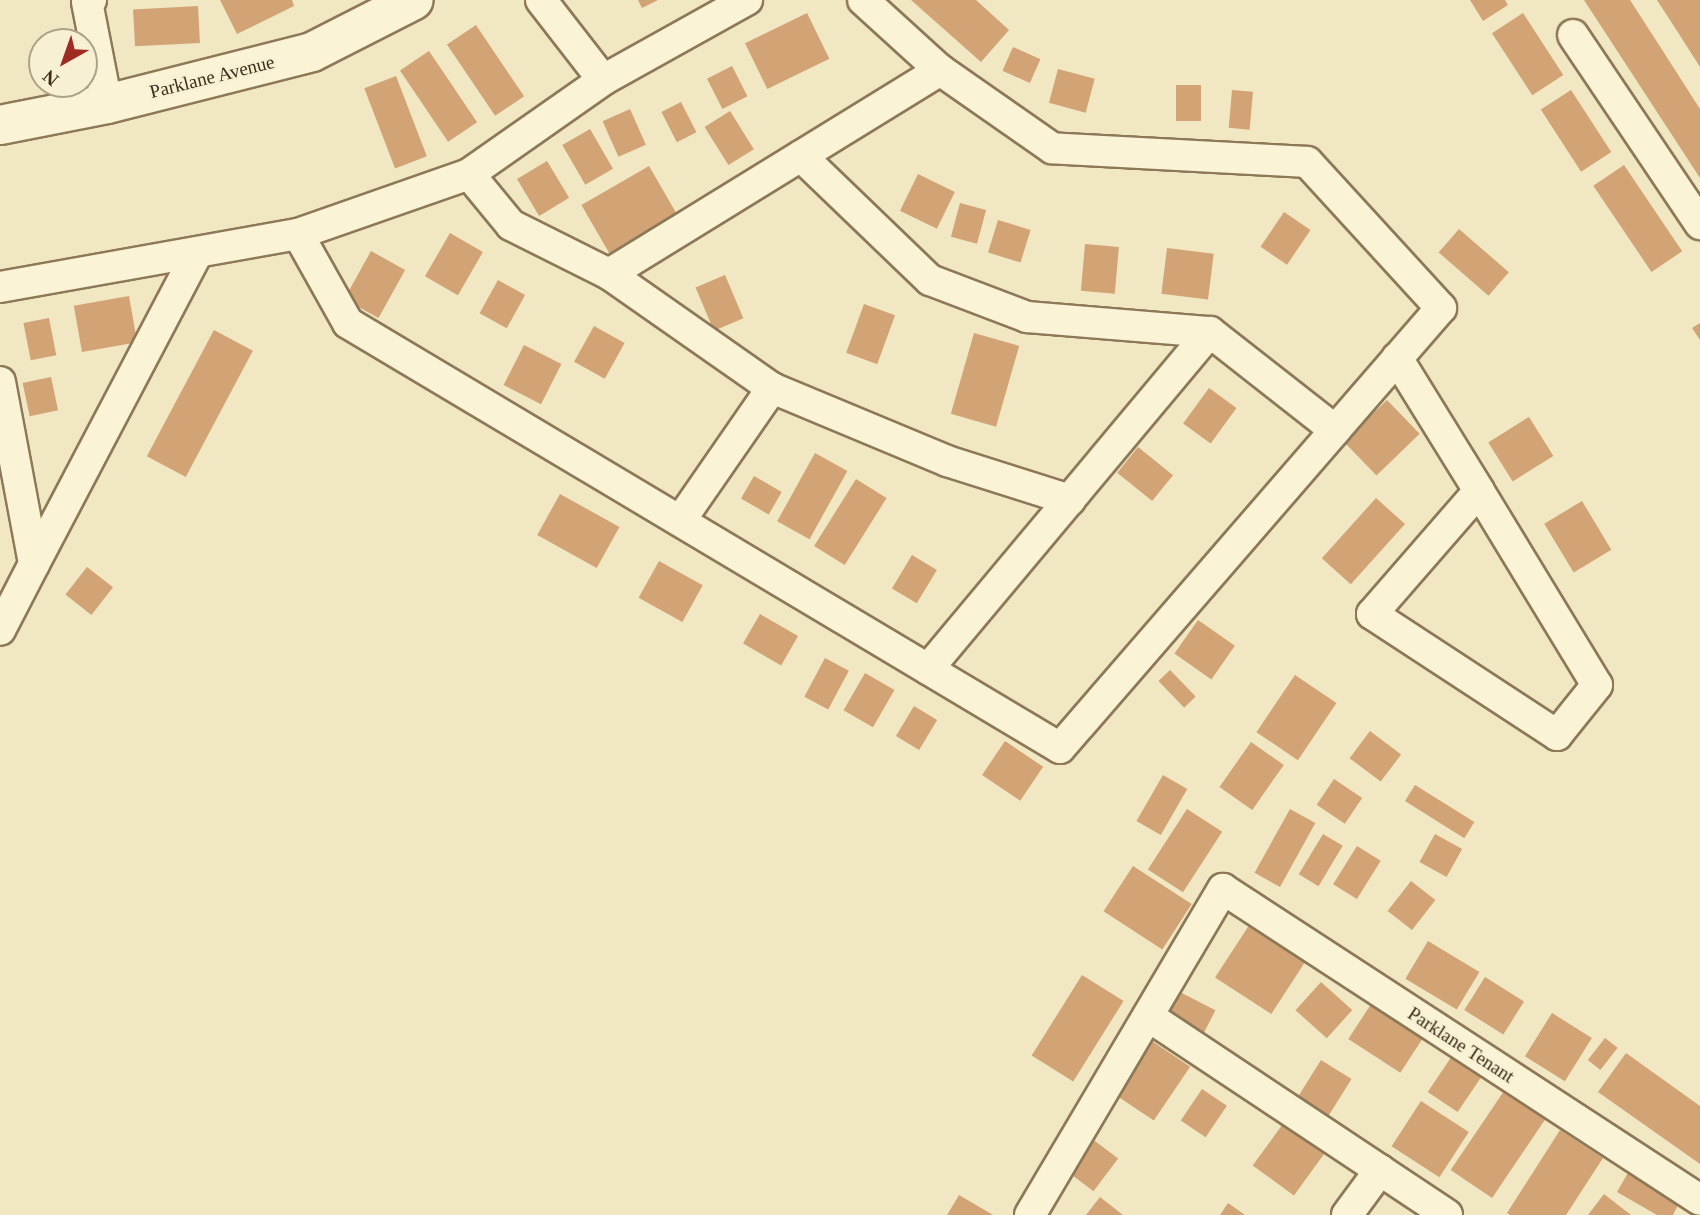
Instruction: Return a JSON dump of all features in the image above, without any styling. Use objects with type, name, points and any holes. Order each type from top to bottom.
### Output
[{"type":"street","points":[[91,0],[87,2],[107,104]]},
{"type":"street","name":"Parklane Avenue","points":[[0,125],[107,104],[312,52],[414,0]]},
{"type":"street","points":[[541,0],[603,80]]},
{"type":"street","points":[[0,287],[298,234],[469,173],[603,80],[747,0]]},
{"type":"street","points":[[298,234],[348,323],[1060,748],[1441,308],[1307,162],[1052,148],[940,70],[863,0]]},
{"type":"street","points":[[1573,35],[1700,224]]},
{"type":"street","points":[[609,274],[940,70]]},
{"type":"street","points":[[801,156],[930,281],[1027,317],[1210,332],[1335,430]]},
{"type":"street","points":[[469,173],[511,225],[609,274],[772,388],[947,461],[1070,500]]},
{"type":"street","points":[[0,630],[198,252]]},
{"type":"street","points":[[928,669],[1210,332]]},
{"type":"street","points":[[1397,358],[1479,491],[1597,685],[1558,735],[1372,614],[1479,491]]},
{"type":"street","points":[[0,382],[34,564]]},
{"type":"street","points":[[680,521],[772,388]]},
{"type":"street","name":"Parklane Tenant","points":[[1148,1016],[1223,889],[1700,1200]]},
{"type":"street","points":[[1030,1215],[1148,1016],[1447,1215]]},
{"type":"street","points":[[1347,1215],[1380,1170]]},
{"type":"building","points":[[220,0],[292,0],[294,6],[237,34]]},
{"type":"building","points":[[638,0],[658,0],[642,8]]},
{"type":"building","points":[[911,0],[976,0],[1009,30],[981,62]]},
{"type":"building","points":[[1470,0],[1505,0],[1508,5],[1483,21]]},
{"type":"building","points":[[1584,0],[1630,0],[1700,109],[1700,178]]},
{"type":"building","points":[[1657,0],[1700,0],[1700,67],[1679,34]]},
{"type":"building","points":[[198,6],[200,43],[135,46],[133,9]]},
{"type":"building","points":[[807,13],[829,59],[767,89],[745,43]]},
{"type":"building","points":[[1523,13],[1563,75],[1532,95],[1492,33]]},
{"type":"building","points":[[476,25],[524,96],[495,116],[447,45]]},
{"type":"building","points":[[1013,47],[1040,59],[1030,83],[1002,71]]},
{"type":"building","points":[[429,51],[477,122],[448,142],[400,71]]},
{"type":"building","points":[[732,66],[747,96],[722,109],[707,79]]},
{"type":"building","points":[[1058,69],[1095,79],[1086,113],[1049,103]]},
{"type":"building","points":[[396,76],[427,156],[395,168],[364,88]]},
{"type":"building","points":[[1176,85],[1201,85],[1201,121],[1176,121]]},
{"type":"building","points":[[1232,90],[1253,92],[1250,130],[1229,128]]},
{"type":"building","points":[[1571,90],[1611,152],[1581,172],[1541,110]]},
{"type":"building","points":[[681,102],[696,132],[677,142],[661,112]]},
{"type":"building","points":[[630,109],[646,145],[618,157],[603,121]]},
{"type":"building","points":[[730,111],[754,149],[728,165],[705,127]]},
{"type":"building","points":[[590,129],[613,169],[585,185],[562,145]]},
{"type":"building","points":[[547,161],[569,198],[539,216],[517,179]]},
{"type":"building","points":[[1624,165],[1682,251],[1651,272],[1593,186]]},
{"type":"building","points":[[649,166],[678,217],[611,256],[581,205]]},
{"type":"building","points":[[918,174],[955,192],[937,229],[900,211]]},
{"type":"building","points":[[960,203],[986,210],[977,244],[951,237]]},
{"type":"building","points":[[1284,212],[1311,230],[1287,265],[1261,247]]},
{"type":"building","points":[[998,220],[1031,230],[1021,262],[988,253]]},
{"type":"building","points":[[1459,229],[1509,272],[1488,296],[1439,252]]},
{"type":"building","points":[[450,233],[483,252],[458,295],[425,276]]},
{"type":"building","points":[[1085,244],[1119,247],[1115,294],[1081,291]]},
{"type":"building","points":[[1167,248],[1214,254],[1208,299],[1161,294]]},
{"type":"building","points":[[371,251],[405,270],[378,318],[344,299]]},
{"type":"building","points":[[725,275],[743,318],[714,331],[696,288]]},
{"type":"building","points":[[498,280],[525,295],[507,328],[480,313]]},
{"type":"building","points":[[129,296],[137,342],[82,352],[74,306]]},
{"type":"building","points":[[864,304],[895,315],[877,364],[846,353]]},
{"type":"building","points":[[49,318],[56,355],[31,360],[23,323]]},
{"type":"building","points":[[1700,323],[1700,340],[1692,328]]},
{"type":"building","points":[[594,326],[625,343],[605,379],[574,362]]},
{"type":"building","points":[[214,330],[253,351],[186,477],[147,456]]},
{"type":"building","points":[[974,333],[1019,346],[996,427],[951,414]]},
{"type":"building","points":[[524,345],[561,364],[541,404],[504,385]]},
{"type":"building","points":[[51,377],[58,410],[30,416],[23,383]]},
{"type":"building","points":[[1209,388],[1237,408],[1211,444],[1183,424]]},
{"type":"building","points":[[1387,400],[1420,434],[1376,475],[1344,442]]},
{"type":"building","points":[[1529,417],[1553,456],[1513,481],[1488,442]]},
{"type":"building","points":[[1138,447],[1173,475],[1152,501],[1117,473]]},
{"type":"building","points":[[815,453],[847,471],[810,539],[777,521]]},
{"type":"building","points":[[754,476],[782,492],[769,515],[741,499]]},
{"type":"building","points":[[856,479],[887,498],[845,565],[814,546]]},
{"type":"building","points":[[560,494],[619,527],[597,568],[537,535]]},
{"type":"building","points":[[1376,498],[1405,524],[1351,584],[1322,558]]},
{"type":"building","points":[[1582,501],[1611,550],[1574,573],[1544,524]]},
{"type":"building","points":[[912,555],[937,570],[917,603],[892,588]]},
{"type":"building","points":[[659,561],[703,585],[682,622],[639,598]]},
{"type":"building","points":[[87,567],[113,587],[91,615],[65,595]]},
{"type":"building","points":[[760,614],[798,636],[781,665],[743,643]]},
{"type":"building","points":[[1198,620],[1235,646],[1211,679],[1174,654]]},
{"type":"building","points":[[825,658],[849,671],[828,710],[804,697]]},
{"type":"building","points":[[1170,670],[1196,697],[1184,708],[1158,681]]},
{"type":"building","points":[[865,673],[894,690],[873,727],[844,710]]},
{"type":"building","points":[[1295,675],[1336,703],[1298,760],[1256,732]]},
{"type":"building","points":[[914,706],[937,720],[919,750],[896,736]]},
{"type":"building","points":[[1370,731],[1401,754],[1381,782],[1350,758]]},
{"type":"building","points":[[1005,741],[1043,767],[1020,801],[982,775]]},
{"type":"building","points":[[1251,742],[1284,765],[1252,810],[1219,787]]},
{"type":"building","points":[[1163,775],[1187,789],[1161,835],[1136,821]]},
{"type":"building","points":[[1334,779],[1362,798],[1345,824],[1317,805]]},
{"type":"building","points":[[1415,785],[1474,822],[1464,838],[1405,801]]},
{"type":"building","points":[[1187,809],[1222,832],[1183,892],[1148,869]]},
{"type":"building","points":[[1290,809],[1315,823],[1280,887],[1255,873]]},
{"type":"building","points":[[1323,834],[1343,846],[1319,886],[1299,874]]},
{"type":"building","points":[[1435,834],[1462,849],[1447,877],[1419,862]]},
{"type":"building","points":[[1357,846],[1381,861],[1357,899],[1333,884]]},
{"type":"building","points":[[1133,866],[1192,904],[1162,949],[1104,911]]},
{"type":"building","points":[[1411,881],[1435,900],[1412,930],[1388,911]]},
{"type":"building","points":[[1257,913],[1313,949],[1271,1014],[1215,978]]},
{"type":"building","points":[[1428,941],[1479,972],[1457,1010],[1405,979]]},
{"type":"building","points":[[1082,975],[1124,1001],[1073,1082],[1032,1056]]},
{"type":"building","points":[[1485,977],[1524,1001],[1503,1034],[1464,1010]]},
{"type":"building","points":[[1321,982],[1352,1010],[1327,1038],[1296,1010]]},
{"type":"building","points":[[1170,987],[1215,1010],[1201,1038],[1156,1015]]},
{"type":"building","points":[[1375,998],[1427,1032],[1400,1073],[1348,1039]]},
{"type":"building","points":[[1552,1013],[1592,1038],[1565,1081],[1525,1056]]},
{"type":"building","points":[[1605,1038],[1618,1048],[1600,1070],[1588,1060]]},
{"type":"building","points":[[1152,1041],[1190,1067],[1154,1121],[1116,1095]]},
{"type":"building","points":[[1454,1053],[1484,1073],[1458,1112],[1428,1092]]},
{"type":"building","points":[[1626,1053],[1700,1106],[1700,1164],[1598,1092]]},
{"type":"building","points":[[1321,1060],[1352,1079],[1327,1118],[1297,1099]]},
{"type":"building","points":[[1506,1088],[1547,1116],[1492,1198],[1451,1170]]},
{"type":"building","points":[[1202,1089],[1227,1106],[1206,1137],[1181,1121]]},
{"type":"building","points":[[1421,1101],[1469,1132],[1439,1177],[1392,1146]]},
{"type":"building","points":[[1285,1121],[1326,1151],[1294,1195],[1253,1165]]},
{"type":"building","points":[[1560,1130],[1603,1158],[1566,1215],[1510,1215],[1507,1213]]},
{"type":"building","points":[[1087,1135],[1118,1158],[1093,1191],[1062,1168]]},
{"type":"building","points":[[1633,1164],[1684,1193],[1673,1215],[1657,1215],[1617,1192]]},
{"type":"building","points":[[1604,1194],[1631,1215],[1588,1215]]},
{"type":"building","points":[[959,1195],[993,1215],[947,1215]]},
{"type":"building","points":[[1100,1197],[1123,1215],[1086,1215]]},
{"type":"building","points":[[1228,1203],[1245,1215],[1220,1215]]}]
